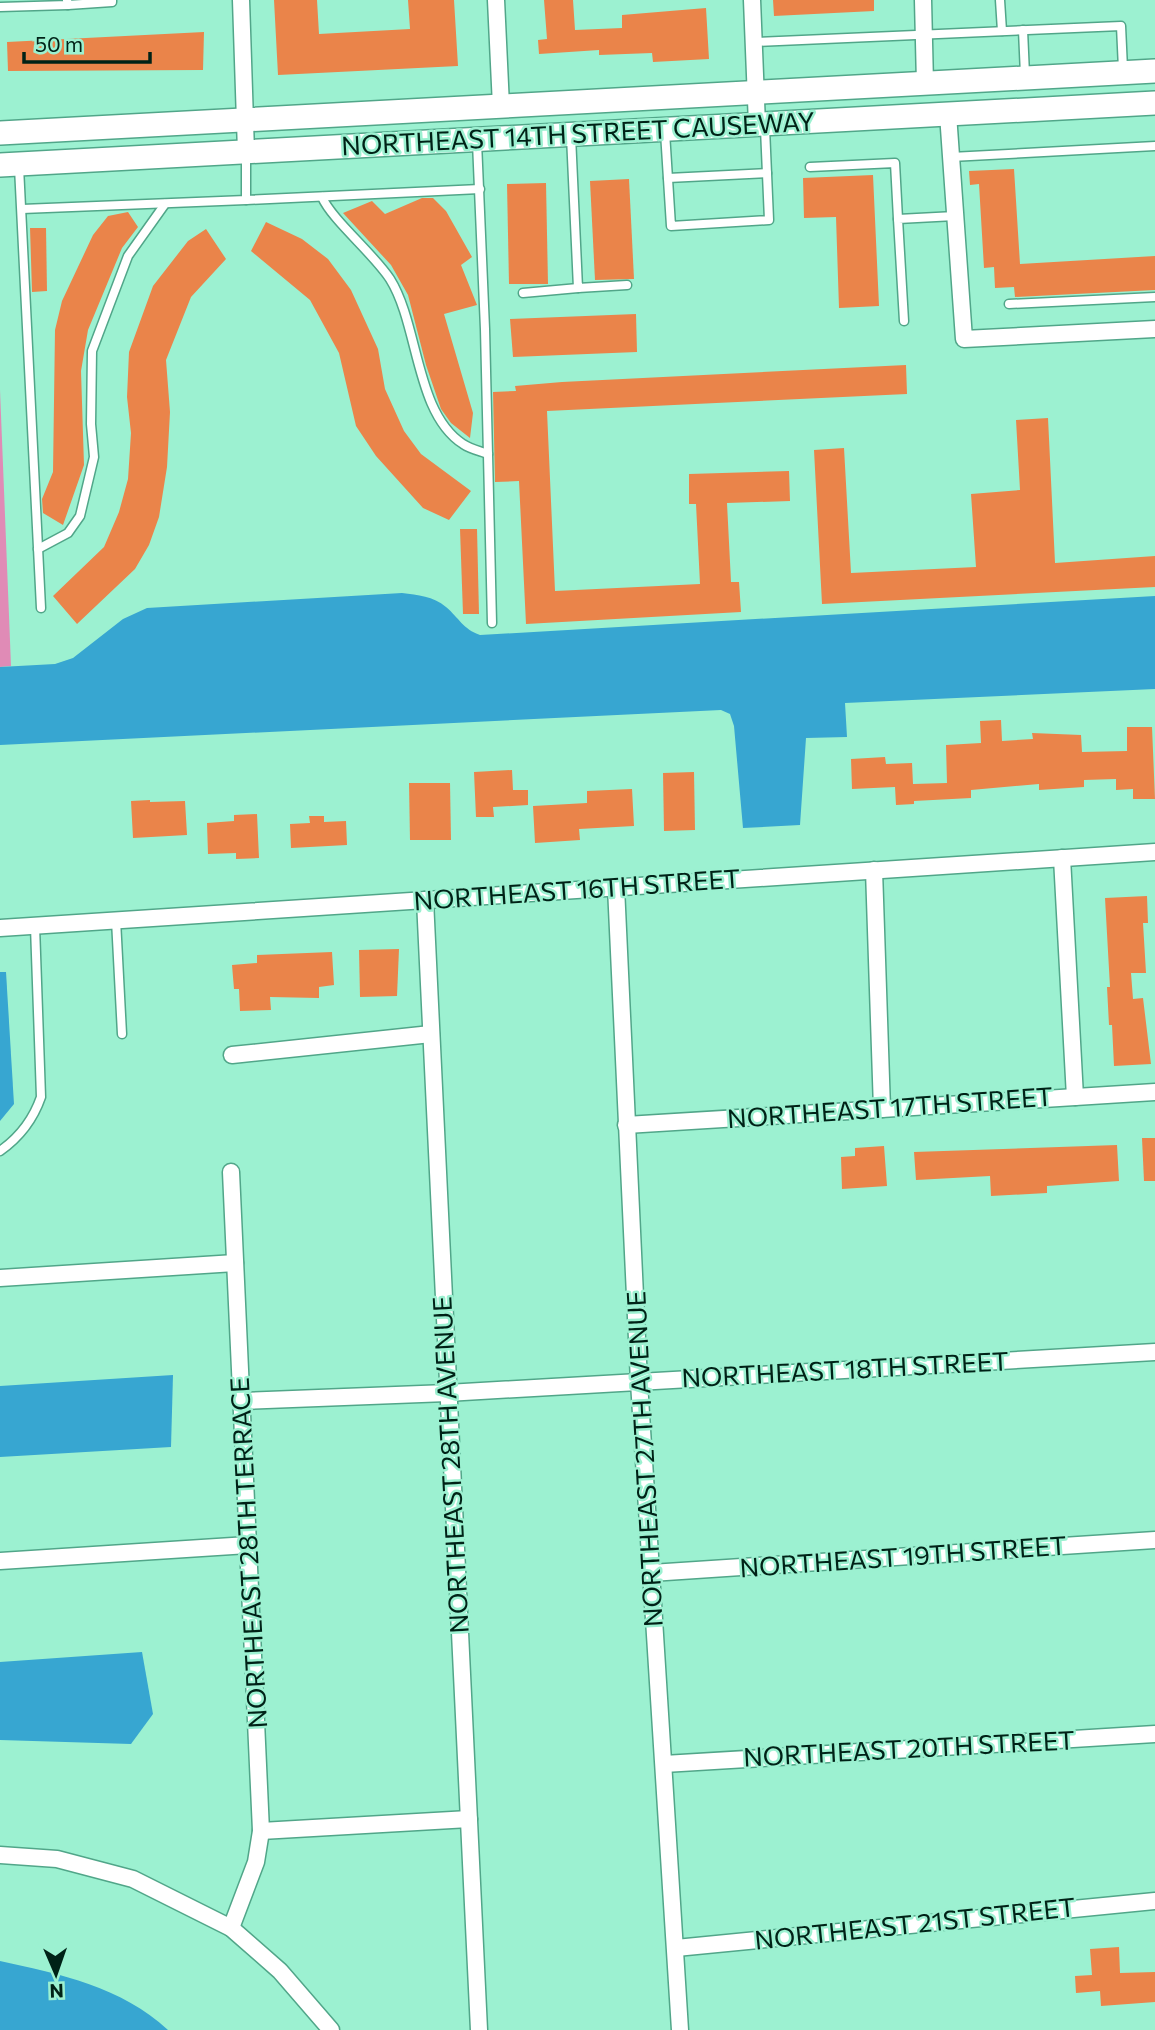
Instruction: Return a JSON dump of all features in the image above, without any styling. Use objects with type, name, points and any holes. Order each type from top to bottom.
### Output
[{"type":"main road","name":"NORTHEAST 14TH STREET CAUSEWAY","points":[[0,133],[1155,71]]},
{"type":"main road","points":[[948,114],[954,102],[964,95],[1017,78]]},
{"type":"main road","name":"NORTHEAST 14TH STREET CAUSEWAY","points":[[10,165],[1155,103]]},
{"type":"main road","points":[[501,106],[517,124],[541,136]]},
{"type":"street","points":[[241,0],[246,152]]},
{"type":"street","points":[[496,0],[501,106]]},
{"type":"street","points":[[752,0],[756,93],[761,125]]},
{"type":"street","points":[[923,0],[926,83]]},
{"type":"street","points":[[948,114],[964,339],[1155,329]]},
{"type":"street","name":"NORTHEAST 16TH STREET","points":[[0,928],[1155,852]]},
{"type":"street","points":[[1062,858],[1075,1097]]},
{"type":"street","points":[[874,870],[882,1109]]},
{"type":"street","name":"NORTHEAST 27TH AVENUE","points":[[616,887],[639,1382],[680,2030]]},
{"type":"street","name":"NORTHEAST 28TH AVENUE","points":[[425,900],[480,2030]]},
{"type":"street","points":[[232,1055],[431,1034]]},
{"type":"street","name":"NORTHEAST 17TH STREET","points":[[626,1125],[1155,1092]]},
{"type":"street","name":"NORTHEAST 28TH TERRACE","points":[[231,1172],[261,1830],[256,1863],[231,1928]]},
{"type":"street","points":[[0,1278],[235,1263]]},
{"type":"street","name":"NORTHEAST 18TH STREET","points":[[242,1401],[447,1393],[1155,1352]]},
{"type":"street","name":"NORTHEAST 19TH STREET","points":[[651,1573],[1155,1540]]},
{"type":"street","points":[[0,1561],[248,1545]]},
{"type":"street","name":"NORTHEAST 20TH STREET","points":[[664,1764],[1155,1734]]},
{"type":"street","points":[[261,1830],[470,1819]]},
{"type":"street","points":[[0,1855],[57,1859],[133,1879],[231,1928],[280,1971],[331,2030]]},
{"type":"street","name":"NORTHEAST 21ST STREET","points":[[676,1948],[1155,1901]]},
{"type":"lane","points":[[0,7],[112,0]]},
{"type":"lane","points":[[1000,0],[1002,31]]},
{"type":"lane","points":[[754,42],[1121,26],[1123,72]]},
{"type":"lane","points":[[1017,78],[1023,30]]},
{"type":"lane","points":[[665,129],[671,226],[769,220],[761,125]]},
{"type":"lane","points":[[571,133],[578,288]]},
{"type":"lane","points":[[476,139],[480,189],[492,623]]},
{"type":"lane","points":[[951,157],[1155,146]]},
{"type":"lane","points":[[246,152],[246,200]]},
{"type":"lane","points":[[810,167],[895,163],[904,321]]},
{"type":"lane","points":[[10,165],[22,209],[41,608]]},
{"type":"lane","points":[[668,178],[767,173]]},
{"type":"lane","points":[[22,209],[480,189]]},
{"type":"lane","points":[[322,197],[391,281],[408,319],[422,381],[439,417],[462,444],[488,454]]},
{"type":"lane","points":[[38,549],[68,533],[80,516],[94,457],[91,424],[92,351],[128,256],[165,204]]},
{"type":"lane","points":[[898,219],[955,216]]},
{"type":"lane","points":[[523,293],[627,285]]},
{"type":"lane","points":[[1009,304],[1155,297]]},
{"type":"lane","points":[[116,920],[121,1034]]},
{"type":"lane","points":[[0,1151],[21,1134],[36,1112],[41,1097],[35,926]]},
{"type":"shaded area","points":[[0,390],[11,666],[0,667]]},
{"type":"water","points":[[402,593],[436,600],[465,626],[480,635],[1155,596],[1155,689],[845,703],[847,737],[806,738],[800,825],[743,828],[734,726],[730,714],[721,710],[0,745],[0,667],[55,664],[73,658],[123,619],[147,608]]},
{"type":"water","points":[[0,972],[6,972],[14,1104],[0,1121]]},
{"type":"water","points":[[173,1375],[171,1447],[0,1457],[0,1386]]},
{"type":"water","points":[[142,1652],[153,1714],[131,1744],[0,1740],[0,1662]]},
{"type":"water","points":[[0,1961],[89,1984],[131,2003],[168,2030],[0,2030]]},
{"type":"building","points":[[274,0],[317,0],[319,34],[410,29],[408,0],[454,0],[458,66],[278,75]]},
{"type":"building","points":[[544,0],[573,0],[575,30],[622,28],[622,15],[706,8],[709,59],[653,62],[652,53],[599,55],[599,50],[539,54],[538,40],[547,39]]},
{"type":"building","points":[[773,0],[874,0],[874,11],[774,16]]},
{"type":"building","points":[[204,32],[203,70],[8,71],[7,42]]},
{"type":"building","points":[[1014,169],[1020,264],[1155,256],[1155,290],[1015,297],[1014,287],[995,288],[994,267],[984,268],[979,184],[970,185],[969,171]]},
{"type":"building","points":[[873,175],[879,306],[839,308],[836,217],[804,218],[803,178]]},
{"type":"building","points":[[629,179],[634,279],[595,280],[590,181]]},
{"type":"building","points":[[546,183],[548,284],[509,284],[507,184]]},
{"type":"building","points":[[422,198],[433,198],[446,211],[472,257],[461,265],[477,305],[444,314],[473,413],[470,438],[451,423],[441,409],[426,365],[408,295],[391,265],[343,213],[372,201],[385,214]]},
{"type":"building","points":[[128,212],[138,227],[122,248],[88,330],[81,371],[84,465],[63,525],[43,513],[42,499],[53,472],[55,330],[62,301],[93,235],[108,216]]},
{"type":"building","points":[[266,222],[302,239],[328,259],[351,290],[378,349],[385,389],[404,431],[421,454],[471,491],[449,520],[423,508],[376,456],[356,426],[339,353],[310,300],[251,251]]},
{"type":"building","points":[[30,228],[46,228],[47,291],[32,292]]},
{"type":"building","points":[[206,229],[226,259],[191,297],[166,360],[170,412],[167,467],[159,517],[149,545],[135,569],[77,624],[53,596],[104,547],[119,512],[128,479],[131,433],[127,397],[129,352],[153,286],[188,241]]},
{"type":"building","points":[[636,314],[637,352],[513,357],[510,319]]},
{"type":"building","points":[[906,365],[907,394],[547,411],[555,591],[700,584],[696,504],[689,504],[689,474],[789,471],[790,501],[727,503],[731,582],[739,582],[741,612],[526,624],[519,481],[495,482],[493,392],[516,391],[515,386],[562,382]]},
{"type":"building","points":[[1048,418],[1055,563],[1155,556],[1155,587],[822,604],[814,450],[844,448],[851,573],[976,567],[971,494],[1020,490],[1016,420]]},
{"type":"building","points":[[460,529],[477,529],[479,614],[463,614]]},
{"type":"building","points":[[1001,720],[1002,741],[1033,739],[1032,733],[1081,735],[1082,752],[1127,751],[1127,727],[1152,727],[1155,799],[1133,799],[1133,789],[1116,790],[1116,779],[1084,780],[1084,787],[1039,790],[1039,784],[971,790],[971,798],[914,801],[914,804],[896,805],[895,787],[852,789],[851,759],[885,757],[886,764],[912,763],[913,784],[947,783],[946,745],[981,743],[980,721]]},
{"type":"building","points":[[512,770],[513,790],[528,790],[528,805],[493,807],[494,817],[476,817],[474,772]]},
{"type":"building","points":[[694,772],[695,830],[664,831],[663,773]]},
{"type":"building","points":[[409,783],[450,783],[451,840],[410,840]]},
{"type":"building","points":[[632,789],[634,826],[579,829],[580,840],[535,843],[533,806],[587,803],[587,791]]},
{"type":"building","points":[[131,801],[185,801],[187,835],[133,838]]},
{"type":"building","points":[[257,814],[259,858],[236,859],[236,853],[208,854],[207,823],[234,821],[234,815]]},
{"type":"building","points":[[309,816],[324,816],[324,822],[346,821],[347,845],[291,848],[290,824],[310,823]]},
{"type":"building","points":[[1147,896],[1148,923],[1143,923],[1146,973],[1131,973],[1133,999],[1143,998],[1151,1064],[1114,1066],[1112,1025],[1109,1025],[1107,987],[1110,987],[1105,898]]},
{"type":"building","points":[[399,949],[397,996],[360,997],[359,950]]},
{"type":"building","points":[[332,952],[334,985],[319,987],[319,998],[270,997],[271,1010],[240,1011],[239,989],[234,989],[232,965],[257,963],[257,955]]},
{"type":"building","points":[[1142,1138],[1155,1138],[1155,1181],[1144,1181]]},
{"type":"building","points":[[1117,1145],[1119,1181],[1047,1186],[1047,1193],[991,1196],[990,1176],[916,1180],[914,1152]]},
{"type":"building","points":[[884,1146],[887,1186],[842,1189],[841,1157],[855,1156],[855,1148]]},
{"type":"building","points":[[1119,1947],[1120,1973],[1155,1972],[1155,2002],[1101,2006],[1100,1991],[1076,1993],[1075,1976],[1092,1975],[1090,1949]]}]
